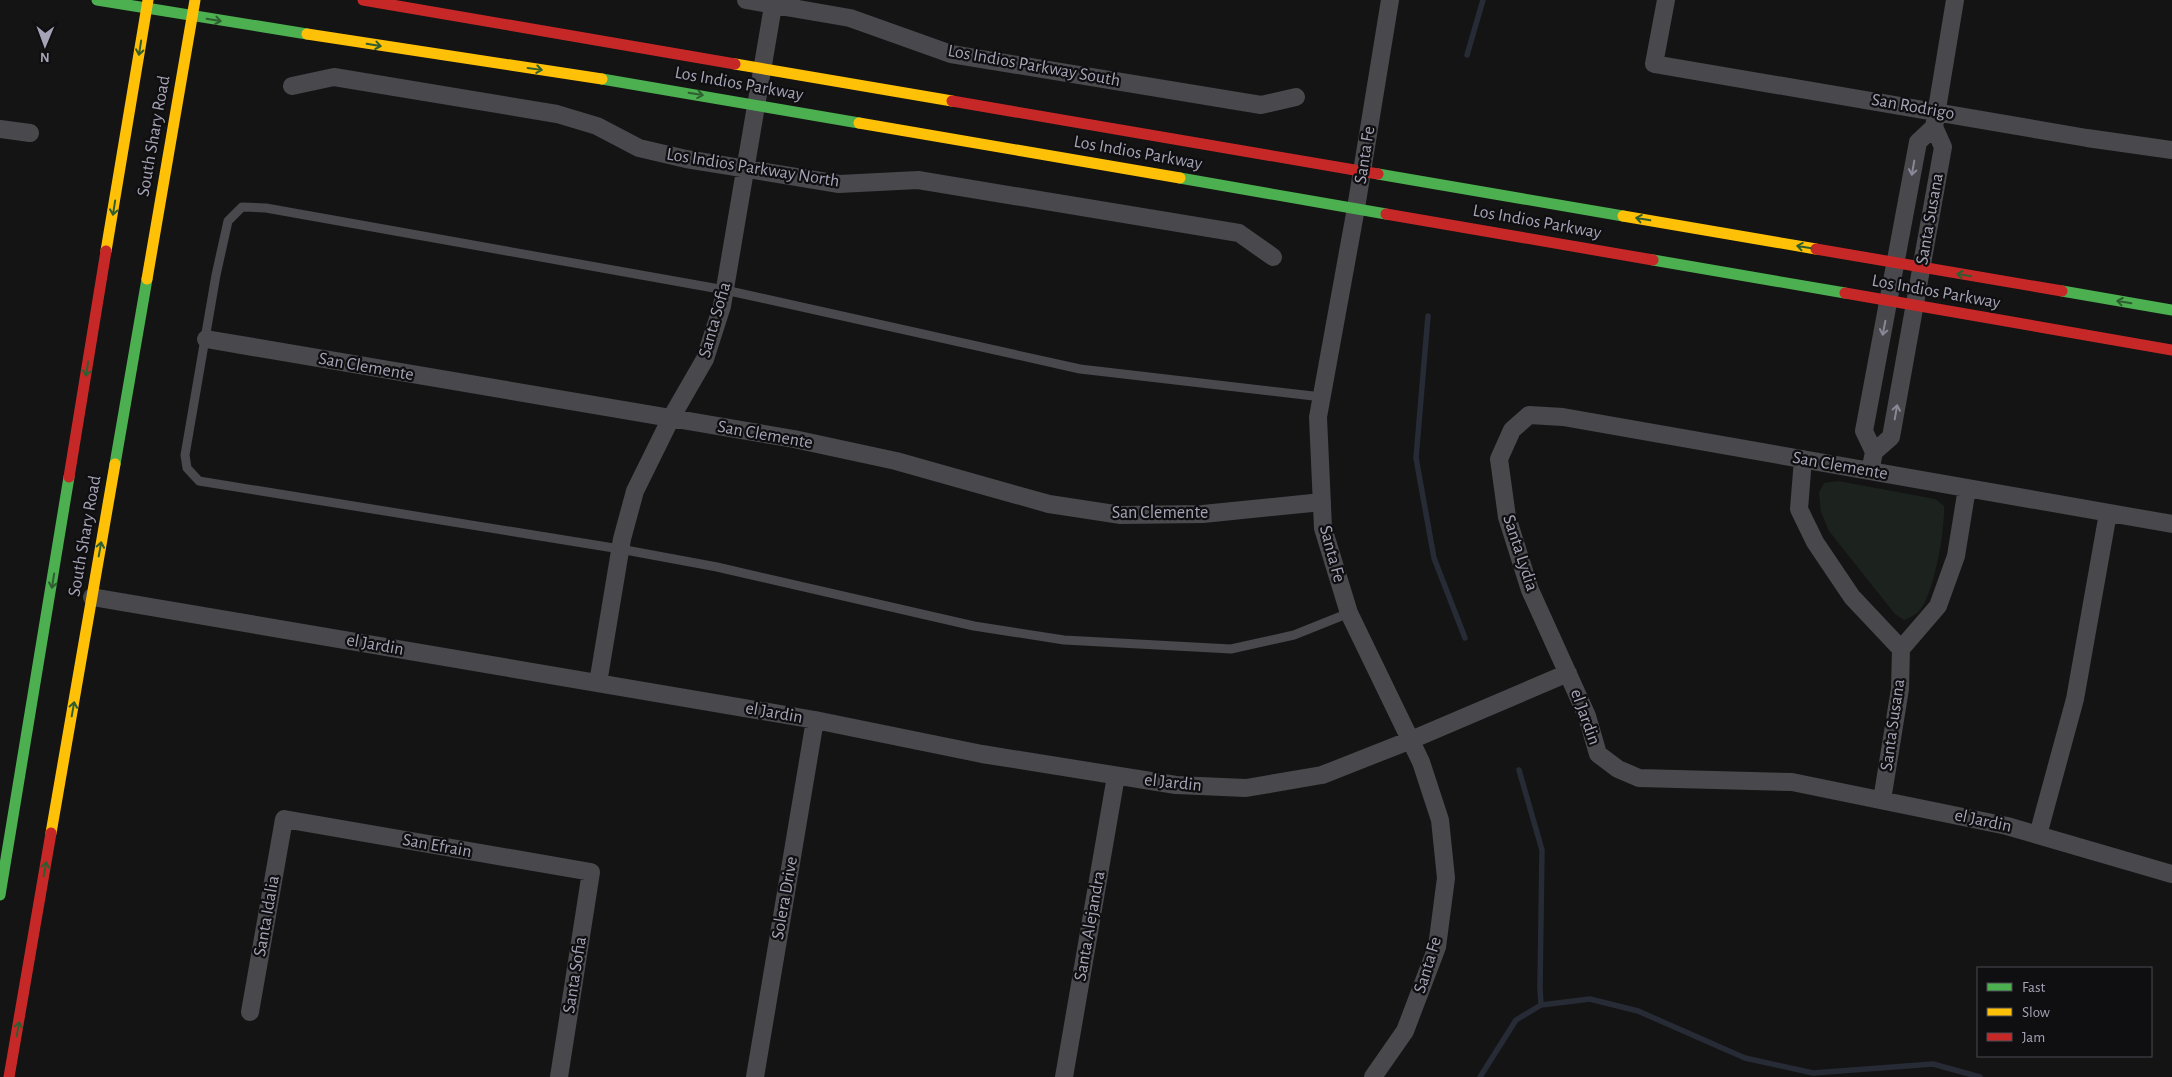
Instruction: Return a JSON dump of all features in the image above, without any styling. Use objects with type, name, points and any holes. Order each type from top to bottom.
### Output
[{"type":"street","name":"Los Indios Parkway","points":[[97,0],[147,4],[192,17],[635,84],[2172,350]]},
{"type":"street","name":"South Shary Road","points":[[9,1077],[195,0]]},
{"type":"street","name":"Los Indios Parkway","points":[[363,0],[2172,310]]},
{"type":"street","name":"Los Indios Parkway South","points":[[746,0],[774,2],[850,18],[951,54],[1261,105],[1296,97]]},
{"type":"street","name":"Santa Fe","points":[[1373,1077],[1406,1031],[1438,947],[1446,878],[1440,820],[1421,762],[1348,613],[1323,528],[1318,417],[1356,208],[1390,0]]},
{"type":"street","name":"San Rodrigo","points":[[1666,0],[1654,64],[1935,119],[2172,150]]},
{"type":"street","name":"Santa Susana","points":[[1935,119],[1918,142],[1864,431],[1874,452],[1891,437],[1943,147],[1935,119],[1955,0]]},
{"type":"street","name":"Santa Sofia","points":[[598,683],[620,549],[635,491],[671,418],[705,359],[722,306],[774,2]]},
{"type":"street","name":"South Shary Road","points":[[0,895],[147,4]]},
{"type":"street","name":"Los Indios Parkway North","points":[[292,86],[334,77],[557,114],[596,126],[639,148],[686,160],[839,184],[918,180],[1210,228],[1239,233],[1273,257]]},
{"type":"street","points":[[0,129],[30,133]]},
{"type":"street","name":"San Clemente","points":[[206,339],[794,439],[896,461],[1049,504],[1121,515],[1202,514],[1322,502]]},
{"type":"street","name":"San Clemente","points":[[1512,430],[1529,415],[1563,417],[2172,524]]},
{"type":"street","name":"Santa Lydia","points":[[1512,430],[1499,459],[1507,517],[1530,590],[1568,673]]},
{"type":"street","points":[[1870,471],[1874,452]]},
{"type":"street","points":[[1803,459],[1799,509],[1815,542],[1852,597],[1901,649],[1938,606],[1956,556],[1967,488]]},
{"type":"street","points":[[2038,835],[2075,698],[2108,513]]},
{"type":"street","name":"el Jardin","points":[[92,597],[815,720],[982,754],[1176,785],[1246,788],[1322,775],[1568,673],[1587,716],[1598,754],[1618,770],[1639,778],[1792,782],[2007,826],[2172,874]]},
{"type":"street","name":"Santa Susana","points":[[1882,800],[1900,689],[1901,649]]},
{"type":"street","name":"Solera Drive","points":[[754,1077],[815,720]]},
{"type":"street","name":"Santa Alejandra","points":[[1064,1077],[1116,776]]},
{"type":"street","name":"San Efrain","points":[[284,819],[591,872]]},
{"type":"street","name":"Santa Idalia","points":[[250,1012],[284,819]]},
{"type":"street","name":"Santa Sofia","points":[[559,1077],[591,872]]},
{"type":"lane","points":[[1322,397],[1080,369],[725,290],[266,208],[242,208],[228,221],[216,275],[185,455],[187,468],[199,480],[620,549],[717,567],[974,626],[1064,640],[1231,649],[1294,635],[1348,613]]},
{"type":"shaded area","points":[[1838,481],[1935,499],[1944,506],[1943,530],[1934,577],[1924,604],[1912,616],[1904,620],[1895,614],[1829,531],[1821,512],[1819,493],[1824,483]]},
{"type":"waterway","points":[[1467,55],[1483,0]]},
{"type":"waterway","points":[[1428,316],[1416,458],[1434,558],[1465,638]]},
{"type":"waterway","points":[[1519,770],[1542,850],[1541,1005]]},
{"type":"waterway","points":[[1480,1077],[1516,1020],[1541,1005],[1590,999],[1638,1011],[1745,1058],[1813,1073],[1933,1064],[1980,1077]]},
{"type":"traffic: fast","points":[[97,0],[307,34]]},
{"type":"traffic: fast","points":[[602,79],[859,123]]},
{"type":"traffic: fast","points":[[1378,174],[1623,216]]},
{"type":"traffic: fast","points":[[1180,178],[1386,214]]},
{"type":"traffic: fast","points":[[1653,260],[1845,293]]},
{"type":"traffic: fast","points":[[115,464],[147,279]]},
{"type":"traffic: fast","points":[[2062,291],[2172,310]]},
{"type":"traffic: fast","points":[[0,895],[69,477]]},
{"type":"traffic: slow","points":[[106,251],[148,0]]},
{"type":"traffic: slow","points":[[147,279],[195,0]]},
{"type":"traffic: slow","points":[[307,34],[602,79]]},
{"type":"traffic: slow","points":[[735,64],[952,101]]},
{"type":"traffic: slow","points":[[859,123],[1180,178]]},
{"type":"traffic: slow","points":[[1623,216],[1816,249]]},
{"type":"traffic: slow","points":[[51,833],[115,464]]},
{"type":"traffic: jam","points":[[363,0],[735,64]]},
{"type":"traffic: jam","points":[[952,101],[1378,174]]},
{"type":"traffic: jam","points":[[1386,214],[1653,260]]},
{"type":"traffic: jam","points":[[1816,249],[2062,291]]},
{"type":"traffic: jam","points":[[69,477],[106,251]]},
{"type":"traffic: jam","points":[[1845,293],[2172,350]]},
{"type":"traffic: jam","points":[[9,1077],[51,833]]}]
